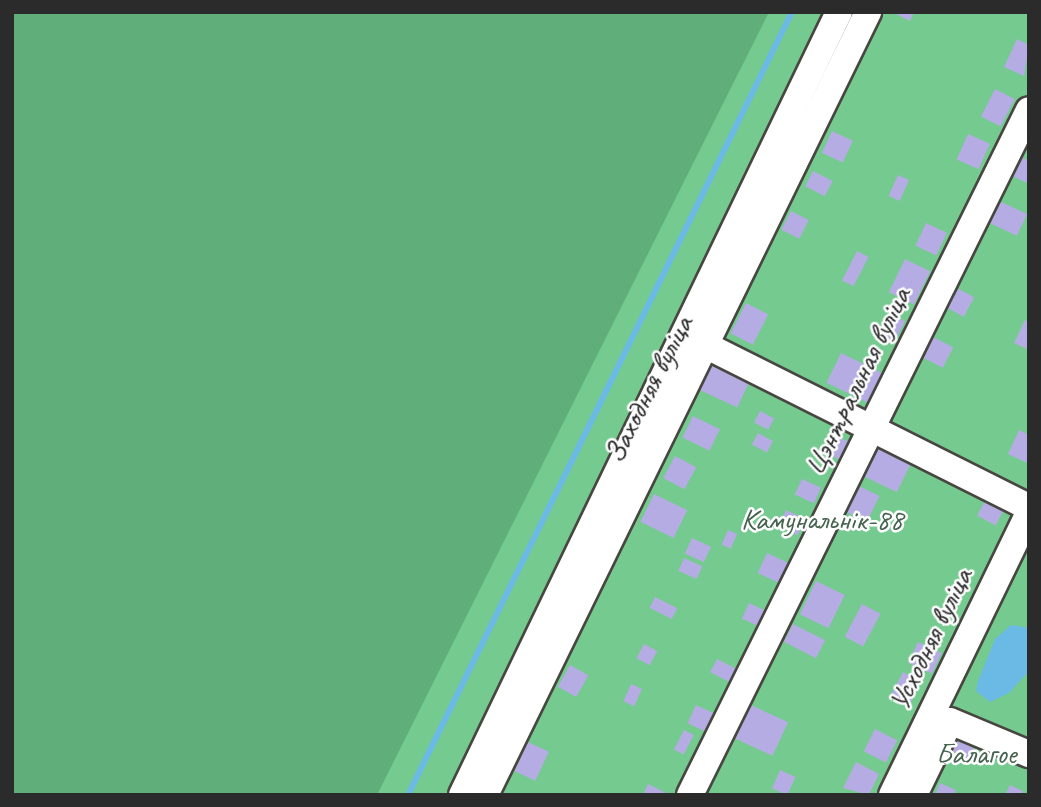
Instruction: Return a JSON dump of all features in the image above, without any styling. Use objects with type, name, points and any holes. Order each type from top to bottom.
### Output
[{"type":"street","points":[[462,795],[680,333],[839,12]]},
{"type":"street","name":"Заходняя вуліца","points":[[485,795],[708,345],[868,12]]},
{"type":"street","name":"Цэнтральная вуліца","points":[[690,795],[1029,110]]},
{"type":"street","points":[[680,333],[873,425],[1029,507]]},
{"type":"street","name":"Усходняя вуліца","points":[[892,795],[1029,513]]},
{"type":"street","points":[[914,795],[950,721],[1029,754]]},
{"type":"green space","points":[[12,12],[1029,12],[1029,795],[12,795]]},
{"type":"green space","points":[[12,12],[769,12],[377,795],[12,795]]},
{"type":"water","points":[[1011,625],[1029,628],[1029,671],[1009,693],[990,702],[976,691],[978,681],[995,639]]},
{"type":"building","points":[[892,12],[914,12],[910,21]]},
{"type":"building","points":[[1017,39],[1029,45],[1024,76],[1004,67]]},
{"type":"building","points":[[995,89],[1015,99],[1001,127],[981,117]]},
{"type":"building","points":[[832,131],[853,141],[843,162],[822,153]]},
{"type":"building","points":[[968,134],[990,144],[979,169],[957,160]]},
{"type":"building","points":[[1019,156],[1029,161],[1029,184],[1010,175]]},
{"type":"building","points":[[813,171],[833,181],[825,196],[805,186]]},
{"type":"building","points":[[898,175],[909,180],[900,201],[889,196]]},
{"type":"building","points":[[999,201],[1027,214],[1017,236],[989,223]]},
{"type":"building","points":[[791,211],[809,220],[799,239],[781,230]]},
{"type":"building","points":[[926,223],[947,233],[936,255],[915,246]]},
{"type":"building","points":[[857,251],[869,257],[854,286],[842,280]]},
{"type":"building","points":[[905,259],[930,271],[914,305],[889,292]]},
{"type":"building","points":[[953,286],[974,297],[964,317],[943,305]]},
{"type":"building","points":[[746,303],[768,314],[753,345],[731,333]]},
{"type":"building","points":[[889,313],[905,321],[894,343],[878,335]]},
{"type":"building","points":[[1025,320],[1029,322],[1029,350],[1014,343]]},
{"type":"building","points":[[931,336],[953,347],[943,368],[921,356]]},
{"type":"building","points":[[841,353],[882,373],[868,403],[827,383]]},
{"type":"building","points":[[711,360],[751,379],[737,408],[697,389]]},
{"type":"building","points":[[760,411],[774,418],[768,430],[754,423]]},
{"type":"building","points":[[693,416],[720,429],[709,451],[682,438]]},
{"type":"building","points":[[1019,430],[1029,435],[1029,464],[1008,454]]},
{"type":"building","points":[[758,433],[773,441],[767,452],[752,444]]},
{"type":"building","points":[[834,435],[849,442],[841,460],[826,453]]},
{"type":"building","points":[[878,442],[913,459],[897,492],[862,475]]},
{"type":"building","points":[[675,456],[696,467],[684,489],[663,478]]},
{"type":"building","points":[[802,479],[821,488],[814,503],[795,494]]},
{"type":"building","points":[[857,485],[879,496],[867,522],[844,511]]},
{"type":"building","points":[[654,494],[687,510],[674,538],[640,522]]},
{"type":"building","points":[[987,497],[1006,507],[996,525],[977,516]]},
{"type":"building","points":[[786,510],[805,519],[797,535],[778,526]]},
{"type":"building","points":[[728,530],[737,534],[731,549],[721,545]]},
{"type":"building","points":[[692,538],[711,547],[704,562],[685,553]]},
{"type":"building","points":[[767,553],[791,564],[781,584],[758,573]]},
{"type":"building","points":[[684,558],[702,566],[697,579],[678,571]]},
{"type":"building","points":[[816,581],[845,595],[829,628],[800,614]]},
{"type":"building","points":[[655,597],[677,608],[672,619],[650,608]]},
{"type":"building","points":[[749,603],[766,611],[759,626],[742,618]]},
{"type":"building","points":[[862,604],[881,614],[863,647],[845,637]]},
{"type":"building","points":[[793,624],[825,640],[816,658],[784,642]]},
{"type":"building","points":[[918,642],[942,653],[932,674],[908,663]]},
{"type":"building","points":[[644,644],[657,651],[650,665],[636,658]]},
{"type":"building","points":[[717,659],[737,669],[730,682],[710,672]]},
{"type":"building","points":[[570,665],[588,675],[576,697],[558,687]]},
{"type":"building","points":[[903,672],[922,682],[909,705],[891,695]]},
{"type":"building","points":[[631,684],[642,689],[634,706],[623,701]]},
{"type":"building","points":[[696,705],[713,713],[705,731],[688,723]]},
{"type":"building","points":[[751,705],[788,722],[773,756],[735,739]]},
{"type":"building","points":[[875,729],[897,740],[886,763],[864,751]]},
{"type":"building","points":[[684,730],[694,735],[684,755],[674,750]]},
{"type":"building","points":[[958,740],[975,749],[969,760],[952,751]]},
{"type":"building","points":[[528,742],[549,752],[535,781],[514,771]]},
{"type":"building","points":[[856,762],[879,774],[869,795],[843,788]]},
{"type":"building","points":[[780,770],[796,777],[787,795],[772,788]]},
{"type":"building","points":[[940,783],[956,790],[954,795],[935,795]]},
{"type":"building","points":[[648,784],[670,795],[643,795]]},
{"type":"building","points":[[1010,785],[1023,791],[1021,795],[1005,795]]},
{"type":"waterway","points":[[408,795],[792,12]]},
{"type":"park label","name":"Камунальнік-88","points":[[822,519]]},
{"type":"park label","name":"Балагое","points":[[976,753]]}]
